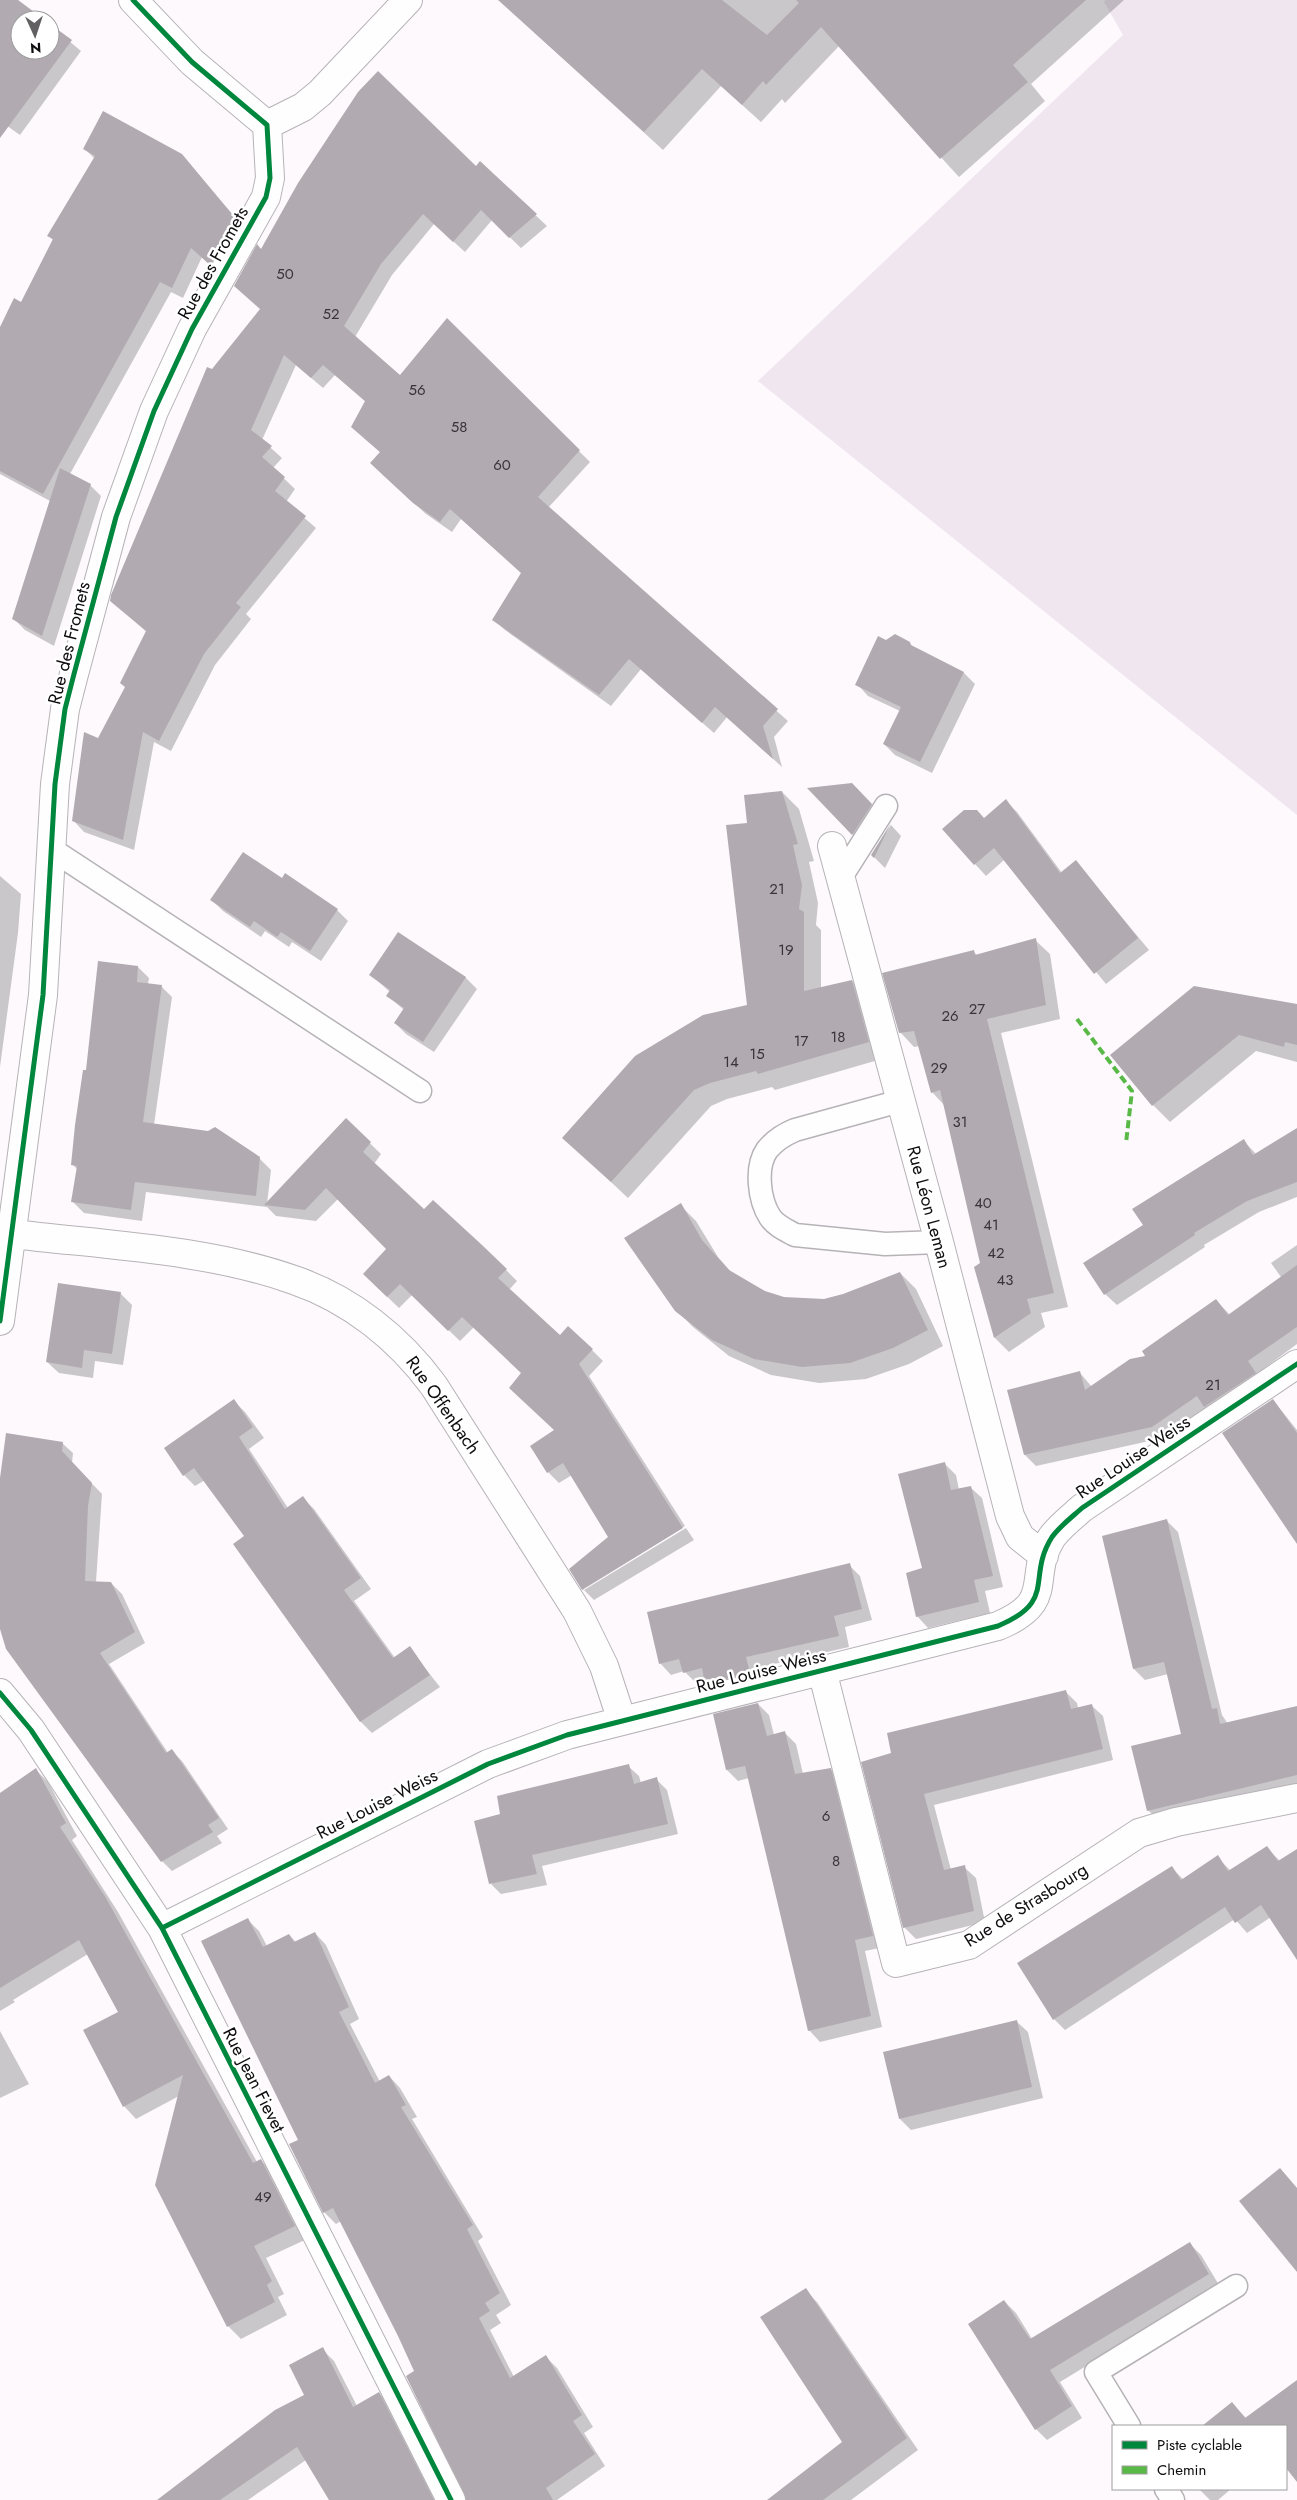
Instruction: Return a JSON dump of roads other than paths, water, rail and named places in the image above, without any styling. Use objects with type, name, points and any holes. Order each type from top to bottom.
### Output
[{"type":"street","points":[[133,0],[192,62],[267,125],[303,107],[320,93],[408,0]]},
{"type":"street","name":"Rue des Fromets","points":[[0,1321],[13,1234],[43,995],[55,784],[66,709],[116,517],[138,452],[192,329],[266,197],[270,178],[267,125]]},
{"type":"street","name":"Rue Léon Leman","points":[[832,846],[939,1242],[1010,1516],[1020,1537],[1044,1556]]},
{"type":"street","name":"Rue Offenbach","points":[[13,1234],[184,1255],[261,1270],[294,1280],[350,1307],[376,1325],[417,1362],[434,1386],[577,1611],[600,1657],[622,1721]]},
{"type":"street","name":"Rue Louise Weiss","points":[[162,1928],[488,1764],[558,1738],[998,1626],[1014,1619],[1029,1608],[1036,1597],[1044,1556],[1052,1538],[1064,1523],[1082,1508],[1297,1364]]},
{"type":"street","name":"Rue de Strasbourg","points":[[822,1670],[896,1963],[969,1945],[1139,1833],[1176,1822],[1297,1798]]},
{"type":"street","name":"Rue Jean Fievet","points":[[0,1693],[31,1730],[162,1928],[451,2500]]},
{"type":"lane","points":[[841,877],[886,806]]},
{"type":"lane","points":[[51,849],[420,1091]]},
{"type":"lane","points":[[900,1100],[795,1130],[779,1138],[766,1152],[760,1166],[763,1201],[770,1217],[782,1228],[795,1235],[885,1244],[939,1242]]},
{"type":"lane","points":[[1128,2425],[1096,2372],[1236,2286]]}]
